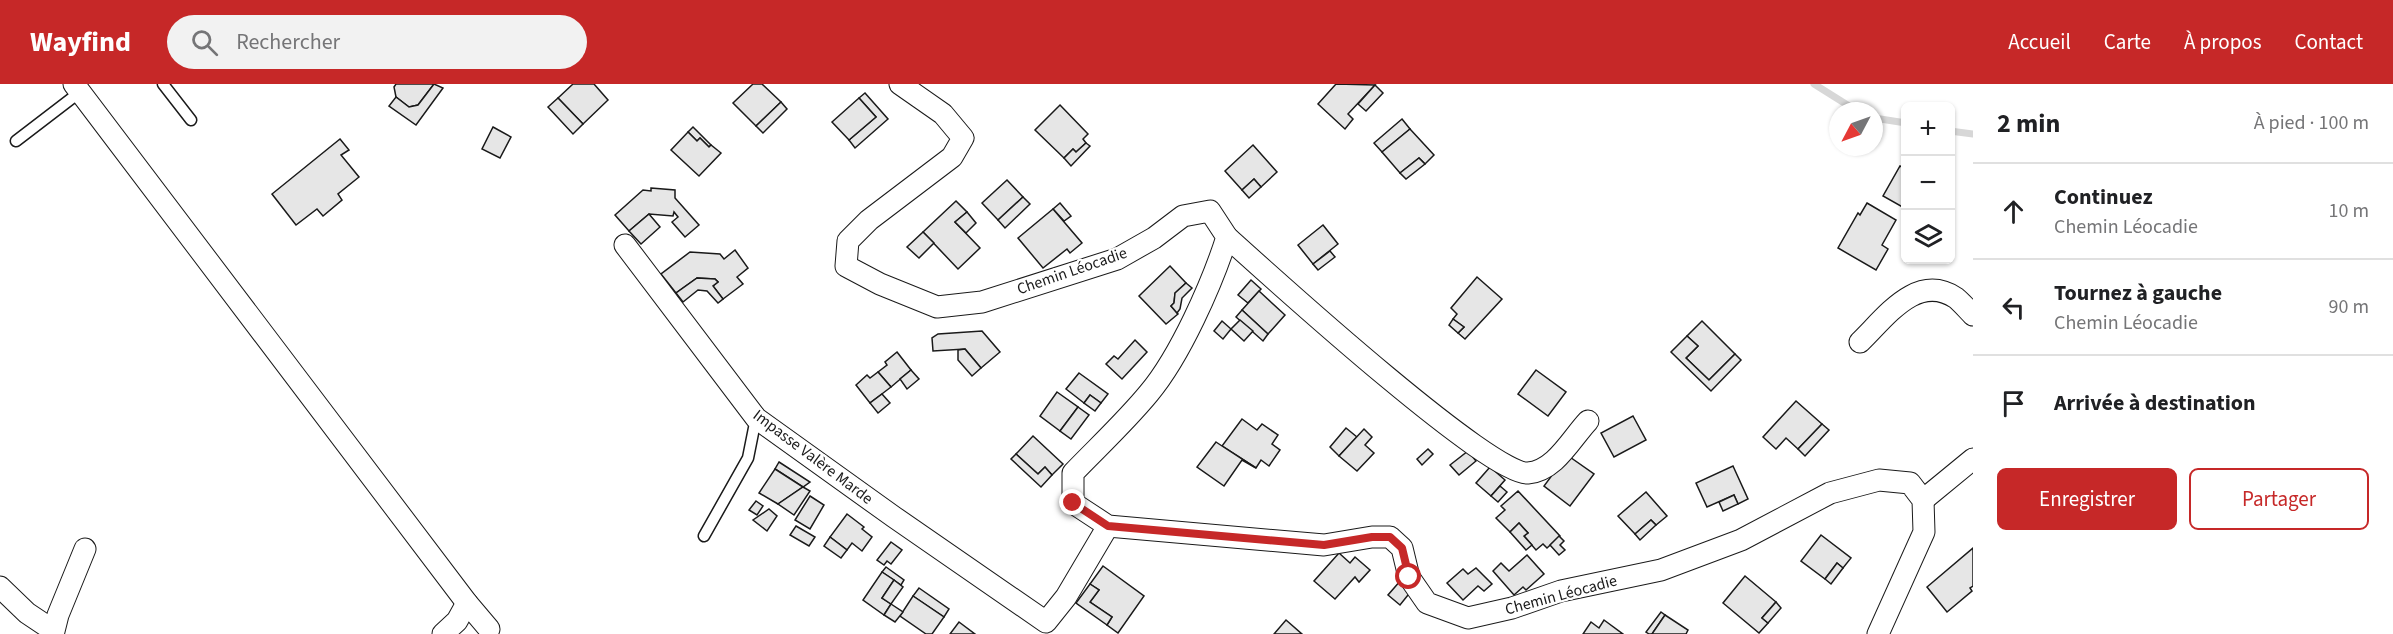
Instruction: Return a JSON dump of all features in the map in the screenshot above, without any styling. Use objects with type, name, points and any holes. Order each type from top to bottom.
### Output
[{"type":"street","name":"Chemin Léocadie","points":[[900,84],[943,114],[963,138],[952,157],[869,220],[848,241],[846,266],[880,284],[937,307],[982,302],[1117,259],[1154,238],[1183,216],[1210,211],[1227,237],[1217,267],[1177,350],[1150,392],[1073,473],[1073,503],[1108,526],[1324,545],[1372,537],[1390,537],[1402,548],[1409,577],[1427,603],[1468,618],[1512,608],[1561,591],[1661,570],[1741,540],[1830,493],[1879,480],[1910,483],[1923,501]]},
{"type":"street","points":[[77,88],[489,629]]},
{"type":"street","points":[[1227,237],[1390,380],[1475,446],[1504,465],[1525,474],[1539,471],[1560,455],[1588,421]]},
{"type":"street","name":"Impasse Valère Marde","points":[[625,245],[756,418],[903,524],[1046,622],[1066,597],[1108,526]]},
{"type":"street","points":[[1860,342],[1902,301],[1926,289],[1937,290],[1956,298],[1973,315]]},
{"type":"street","points":[[1878,634],[1924,532],[1923,501],[1973,459]]},
{"type":"street","points":[[0,587],[27,613],[54,631],[58,615],[85,549]]},
{"type":"street","points":[[443,634],[457,621],[467,603]]},
{"type":"lane","points":[[163,84],[191,120]]},
{"type":"lane","points":[[16,141],[77,88]]},
{"type":"lane","points":[[704,536],[748,458],[756,418]]},
{"type":"building","points":[[396,84],[434,84],[418,105],[409,107],[396,97],[394,87]]},
{"type":"building","points":[[434,84],[443,88],[416,125],[389,106],[396,97],[409,107],[418,105]]},
{"type":"building","points":[[573,84],[594,84],[608,100],[583,124],[558,98]]},
{"type":"building","points":[[753,84],[762,84],[781,102],[756,126],[733,103]]},
{"type":"building","points":[[1336,84],[1375,85],[1348,114],[1353,119],[1345,129],[1318,104]]},
{"type":"building","points":[[1375,85],[1383,93],[1366,111],[1358,104]]},
{"type":"building","points":[[865,93],[888,119],[855,148],[849,140],[876,117],[859,98]]},
{"type":"building","points":[[558,98],[583,124],[573,134],[548,107]]},
{"type":"building","points":[[859,98],[876,117],[849,140],[832,122]]},
{"type":"building","points":[[781,102],[787,109],[763,133],[756,126]]},
{"type":"building","points":[[1060,105],[1088,134],[1083,139],[1086,143],[1076,152],[1073,149],[1064,158],[1035,130]]},
{"type":"building","points":[[1402,119],[1410,129],[1382,152],[1374,143]]},
{"type":"building","points":[[493,127],[511,137],[500,158],[482,149]]},
{"type":"building","points":[[693,127],[711,145],[709,147],[700,138],[697,141],[688,132]]},
{"type":"building","points":[[1410,129],[1434,155],[1425,164],[1419,158],[1400,173],[1382,152]]},
{"type":"building","points":[[688,132],[697,141],[700,138],[709,147],[711,145],[721,153],[699,176],[671,150]]},
{"type":"building","points":[[340,139],[349,150],[341,155],[359,177],[338,194],[342,200],[323,216],[317,209],[296,225],[272,194]]},
{"type":"building","points":[[1086,143],[1090,146],[1071,166],[1064,158],[1073,149],[1076,152]]},
{"type":"building","points":[[1253,145],[1277,172],[1261,187],[1254,179],[1242,190],[1225,171]]},
{"type":"building","points":[[1419,158],[1425,164],[1406,179],[1400,173]]},
{"type":"building","points":[[1900,166],[1901,166],[1901,206],[1883,196]]},
{"type":"building","points":[[1254,179],[1261,187],[1249,198],[1242,190]]},
{"type":"building","points":[[1007,180],[1023,197],[998,220],[982,203]]},
{"type":"building","points":[[651,188],[675,190],[675,198],[699,225],[685,237],[672,222],[678,217],[674,212],[673,216],[649,214],[629,231],[615,215],[643,190],[651,191]]},
{"type":"building","points":[[1023,197],[1030,204],[1005,228],[998,220]]},
{"type":"building","points":[[956,201],[967,212],[955,222],[980,248],[958,269],[923,232]]},
{"type":"building","points":[[1060,203],[1071,216],[1064,221],[1053,209]]},
{"type":"building","points":[[1867,203],[1896,220],[1882,245],[1888,249],[1876,270],[1838,248],[1858,213],[1860,215]]},
{"type":"building","points":[[1053,209],[1082,243],[1070,253],[1067,249],[1043,268],[1018,238]]},
{"type":"building","points":[[967,212],[976,223],[966,233],[955,222]]},
{"type":"building","points":[[649,214],[660,227],[641,244],[629,231]]},
{"type":"building","points":[[1323,225],[1338,244],[1313,264],[1298,245]]},
{"type":"building","points":[[923,232],[934,243],[919,258],[907,247]]},
{"type":"building","points":[[735,250],[748,268],[737,277],[743,284],[723,299],[713,286],[718,282],[715,279],[697,278],[676,293],[661,274],[690,252],[720,254],[724,259]]},
{"type":"building","points":[[1330,251],[1335,257],[1318,270],[1313,264]]},
{"type":"building","points":[[1170,266],[1186,283],[1175,293],[1174,303],[1171,306],[1178,314],[1166,324],[1139,296]]},
{"type":"building","points":[[1477,277],[1502,299],[1465,339],[1458,333],[1464,327],[1453,319],[1457,314],[1451,308]]},
{"type":"building","points":[[697,278],[715,279],[718,282],[713,286],[723,299],[718,303],[707,291],[698,290],[683,302],[676,293]]},
{"type":"building","points":[[1251,280],[1261,289],[1248,303],[1238,295]]},
{"type":"building","points":[[1186,283],[1192,288],[1182,298],[1177,313],[1171,306],[1174,303],[1175,293]]},
{"type":"building","points":[[1259,291],[1285,315],[1268,334],[1242,310]]},
{"type":"building","points":[[1242,310],[1268,334],[1263,341],[1236,317]]},
{"type":"building","points":[[1453,319],[1464,327],[1458,333],[1449,325]]},
{"type":"building","points":[[1240,320],[1253,331],[1244,341],[1231,329]]},
{"type":"building","points":[[1222,321],[1231,329],[1223,339],[1214,331]]},
{"type":"building","points":[[1702,321],[1735,354],[1709,380],[1686,358],[1698,346],[1687,336]]},
{"type":"building","points":[[982,331],[1000,352],[981,368],[965,349],[933,351],[932,338],[938,334]]},
{"type":"building","points":[[1687,336],[1698,346],[1686,358],[1709,380],[1735,354],[1741,360],[1711,391],[1671,352]]},
{"type":"building","points":[[1135,340],[1147,352],[1122,379],[1106,364],[1114,356],[1118,359]]},
{"type":"building","points":[[965,349],[981,368],[972,376],[958,360],[958,350]]},
{"type":"building","points":[[897,352],[911,370],[891,387],[878,372],[887,365],[885,362]]},
{"type":"building","points":[[911,370],[919,379],[907,389],[900,379]]},
{"type":"building","points":[[1536,370],[1566,392],[1548,416],[1518,394]]},
{"type":"building","points":[[878,372],[891,387],[870,403],[856,385],[867,375],[870,378]]},
{"type":"building","points":[[1079,373],[1108,394],[1101,403],[1090,395],[1084,403],[1066,389]]},
{"type":"building","points":[[1057,392],[1078,407],[1060,431],[1040,416]]},
{"type":"building","points":[[882,394],[890,403],[878,413],[870,403]]},
{"type":"building","points":[[1090,395],[1101,403],[1095,411],[1084,403]]},
{"type":"building","points":[[1796,401],[1822,424],[1798,449],[1786,438],[1776,449],[1763,437]]},
{"type":"building","points":[[1078,407],[1089,415],[1071,439],[1060,431]]},
{"type":"building","points":[[1633,416],[1646,440],[1614,457],[1601,433]]},
{"type":"building","points":[[1242,419],[1257,430],[1262,424],[1278,435],[1272,444],[1280,450],[1269,466],[1261,460],[1256,468],[1222,446]]},
{"type":"building","points":[[1822,424],[1829,430],[1805,456],[1798,449]]},
{"type":"building","points":[[1346,428],[1357,437],[1339,456],[1330,447]]},
{"type":"building","points":[[1364,429],[1372,437],[1365,445],[1374,453],[1357,471],[1339,456]]},
{"type":"building","points":[[1033,436],[1063,464],[1052,475],[1045,467],[1038,474],[1016,454]]},
{"type":"building","points":[[1216,442],[1256,468],[1242,460],[1224,486],[1197,467]]},
{"type":"building","points":[[1428,449],[1433,454],[1422,465],[1417,459]]},
{"type":"building","points":[[1468,451],[1476,461],[1459,475],[1450,465]]},
{"type":"building","points":[[1016,454],[1038,474],[1045,467],[1052,475],[1041,487],[1011,459]]},
{"type":"building","points":[[1567,455],[1594,474],[1570,506],[1544,486]]},
{"type":"building","points":[[779,462],[810,482],[803,487],[775,469]]},
{"type":"building","points":[[1733,466],[1748,499],[1738,504],[1734,495],[1707,507],[1696,483]]},
{"type":"building","points":[[1490,467],[1505,480],[1491,496],[1476,483]]},
{"type":"building","points":[[775,469],[803,487],[778,504],[759,493]]},
{"type":"building","points":[[1500,486],[1507,492],[1498,502],[1491,496]]},
{"type":"building","points":[[803,487],[810,491],[794,515],[778,504]]},
{"type":"building","points":[[1518,491],[1560,536],[1547,548],[1543,544],[1536,550],[1524,536],[1528,533],[1519,523],[1510,532],[1496,518],[1505,510],[1501,506]]},
{"type":"building","points":[[1646,492],[1667,516],[1656,525],[1651,520],[1635,534],[1618,516]]},
{"type":"building","points":[[1734,495],[1738,504],[1723,511],[1719,502]]},
{"type":"building","points":[[810,496],[824,505],[810,529],[795,520]]},
{"type":"building","points":[[756,501],[763,506],[757,515],[749,510]]},
{"type":"building","points":[[769,509],[777,516],[767,531],[753,520]]},
{"type":"building","points":[[847,514],[864,527],[862,529],[872,537],[862,551],[852,543],[847,550],[830,537]]},
{"type":"building","points":[[1651,520],[1656,525],[1640,540],[1635,534]]},
{"type":"building","points":[[1519,523],[1528,533],[1524,536],[1532,545],[1526,550],[1510,532]]},
{"type":"building","points":[[796,526],[815,537],[809,546],[790,535]]},
{"type":"building","points":[[1821,535],[1851,558],[1843,568],[1837,563],[1825,579],[1801,561]]},
{"type":"building","points":[[1559,536],[1564,541],[1560,545],[1565,550],[1559,555],[1550,545]]},
{"type":"building","points":[[830,537],[847,550],[841,558],[824,546]]},
{"type":"building","points":[[891,542],[902,550],[891,564],[887,561],[884,565],[877,560]]},
{"type":"building","points":[[1973,548],[1973,586],[1970,588],[1972,591],[1947,612],[1927,587]]},
{"type":"building","points":[[1339,553],[1350,563],[1355,557],[1370,570],[1359,582],[1355,577],[1335,599],[1314,581]]},
{"type":"building","points":[[1527,555],[1544,574],[1526,590],[1523,587],[1514,595],[1493,571],[1501,563],[1509,571]]},
{"type":"building","points":[[1837,563],[1843,568],[1831,584],[1825,579]]},
{"type":"building","points":[[1103,566],[1144,596],[1118,633],[1107,625],[1112,617],[1090,602],[1099,590],[1090,584]]},
{"type":"building","points":[[886,567],[904,580],[901,585],[882,572]]},
{"type":"building","points":[[1476,568],[1492,584],[1484,591],[1478,586],[1463,600],[1447,583],[1463,569],[1468,574]]},
{"type":"building","points":[[882,572],[894,580],[882,598],[891,604],[884,615],[863,600]]},
{"type":"building","points":[[1745,576],[1776,602],[1762,618],[1768,623],[1759,633],[1723,603]]},
{"type":"building","points":[[894,580],[903,587],[891,604],[882,598]]},
{"type":"building","points":[[1401,580],[1412,590],[1400,605],[1388,595]]},
{"type":"building","points":[[1090,584],[1099,590],[1090,602],[1112,617],[1107,625],[1076,603]]},
{"type":"building","points":[[919,588],[949,609],[944,617],[913,596]]},
{"type":"building","points":[[913,596],[944,617],[932,634],[926,634],[900,616]]},
{"type":"building","points":[[1776,602],[1781,608],[1768,623],[1762,618]]},
{"type":"building","points":[[891,604],[903,612],[895,622],[884,615]]},
{"type":"building","points":[[1661,612],[1665,615],[1652,634],[1649,634],[1646,632]]},
{"type":"building","points":[[1665,615],[1688,630],[1686,634],[1652,634]]},
{"type":"building","points":[[1286,620],[1302,634],[1274,634]]},
{"type":"building","points":[[1604,620],[1623,634],[1583,634],[1591,622],[1599,628]]},
{"type":"building","points":[[959,622],[975,634],[950,634]]},
{"type":"waterway","points":[[1814,84],[1843,102]]},
{"type":"waterway","points":[[1883,119],[1901,122]]},
{"type":"waterway","points":[[1955,132],[1973,134]]},
{"type":"route","points":[[1073,503],[1108,526],[1324,545],[1372,537],[1390,537],[1402,548],[1409,577]]}]
